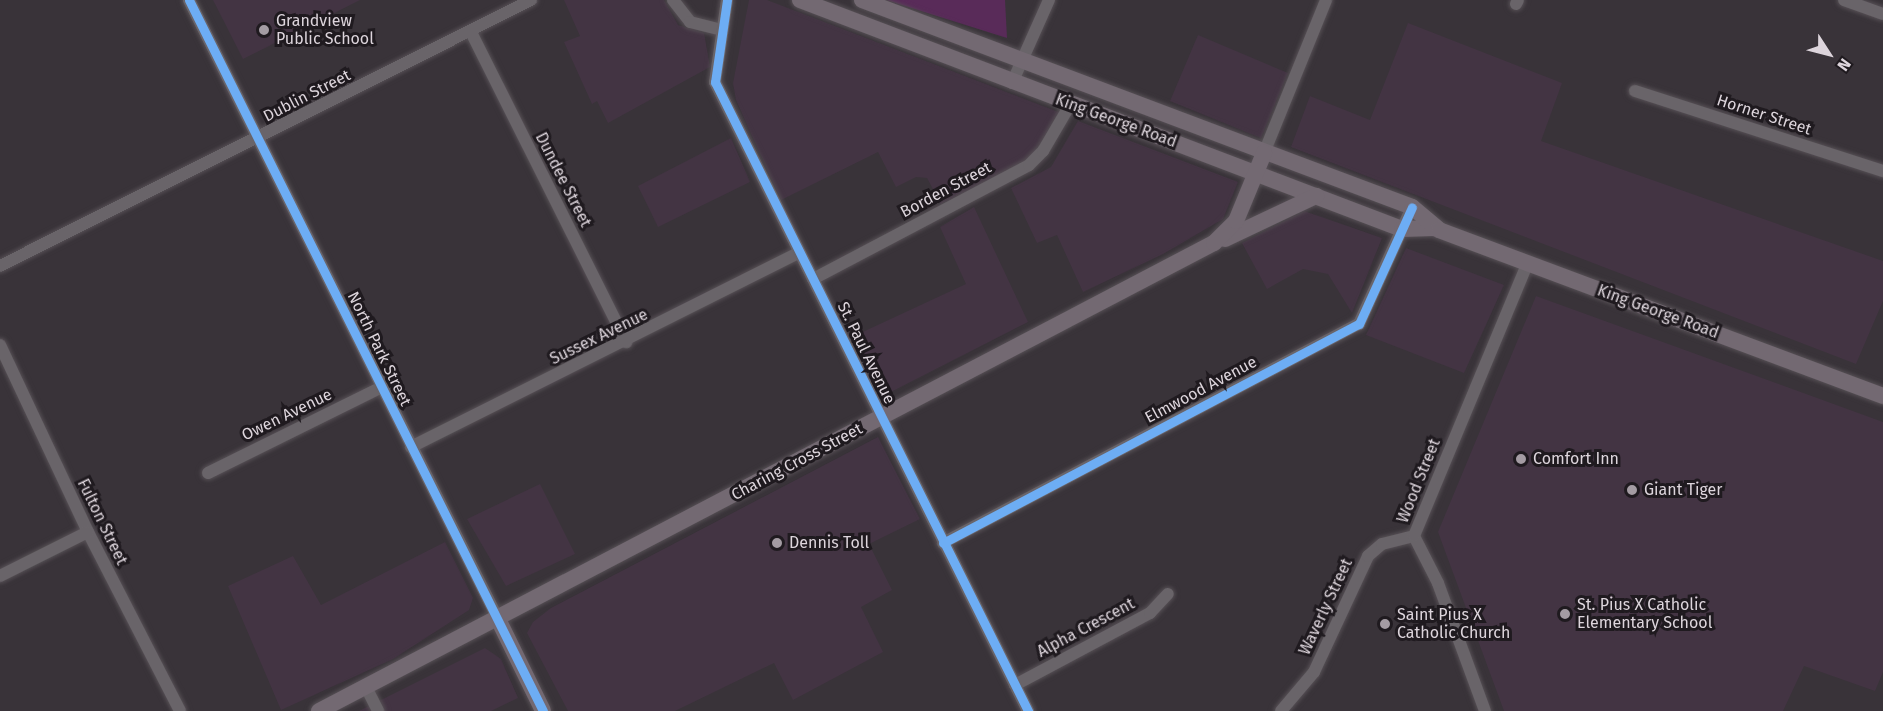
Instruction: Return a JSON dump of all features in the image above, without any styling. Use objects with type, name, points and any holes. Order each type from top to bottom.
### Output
[{"type":"main road","name":"King George Road","points":[[800,0],[1012,83],[1402,229],[1434,228]]},
{"type":"main road","name":"King George Road","points":[[862,0],[1412,207],[1434,228],[1883,396]]},
{"type":"main road","name":"Charing Cross Street","points":[[319,711],[1214,243],[1236,221],[1264,153]]},
{"type":"main road","points":[[1214,243],[1316,196]]},
{"type":"main road","name":"North Park Street","points":[[498,619],[543,711]]},
{"type":"street","name":"North Park Street","points":[[189,0],[380,388],[498,619]]},
{"type":"street","name":"Dublin Street","points":[[0,266],[471,33],[531,0]]},
{"type":"street","points":[[673,0],[690,22],[722,30]]},
{"type":"street","name":"St. Paul Avenue","points":[[727,0],[715,82],[1028,711]]},
{"type":"street","points":[[1012,83],[1049,0]]},
{"type":"street","points":[[1264,153],[1326,0]]},
{"type":"street","points":[[1844,0],[1883,14]]},
{"type":"street","name":"Dundee Street","points":[[471,33],[626,342]]},
{"type":"street","name":"Horner Street","points":[[1635,91],[1883,171]]},
{"type":"street","name":"Borden Street","points":[[813,279],[1029,165],[1044,151],[1070,105]]},
{"type":"street","name":"Elmwood Avenue","points":[[943,543],[1359,324],[1412,207]]},
{"type":"street","name":"Sussex Avenue","points":[[411,447],[626,342],[799,253]]},
{"type":"street","name":"Wood Street","points":[[1485,711],[1438,583],[1414,536],[1527,264]]},
{"type":"street","name":"Fulton Street","points":[[0,345],[88,532],[180,711]]},
{"type":"street","name":"Owen Avenue","points":[[208,473],[380,388]]},
{"type":"street","points":[[0,576],[88,532]]},
{"type":"street","name":"Waverly Street","points":[[1281,711],[1314,672],[1368,556],[1382,544],[1414,536]]},
{"type":"street","name":"Alpha Crescent","points":[[1015,685],[1150,613],[1168,594]]},
{"type":"street","points":[[366,687],[378,711]]},
{"type":"shaded area","name":"Grandview Public School","points":[[213,0],[360,0],[243,59]]},
{"type":"shaded area","points":[[564,0],[664,0],[678,25],[704,33],[710,67],[608,123],[597,101],[592,104],[564,42],[580,36]]},
{"type":"shaded area","points":[[749,0],[767,0],[1061,113],[1038,152],[1026,162],[941,204],[927,178],[916,177],[896,187],[878,152],[781,200],[736,100],[733,83]]},
{"type":"shaded area","points":[[886,0],[1005,0],[1007,38]]},
{"type":"shaded area","points":[[1408,23],[1562,83],[1541,141],[1883,261],[1883,301],[1856,364],[1291,147],[1310,96],[1370,120]]},
{"type":"shaded area","points":[[1198,35],[1288,73],[1261,138],[1170,101]]},
{"type":"shaded area","points":[[1078,121],[1238,182],[1223,219],[1163,254],[1083,292],[1057,235],[1037,243],[1011,188],[1051,167]]},
{"type":"shaded area","points":[[731,138],[750,182],[658,227],[638,186]]},
{"type":"shaded area","points":[[974,207],[1028,322],[883,396],[854,336],[966,284],[940,227]]},
{"type":"shaded area","points":[[1304,211],[1382,238],[1352,313],[1328,274],[1303,269],[1267,289],[1242,243]]},
{"type":"shaded area","points":[[1406,248],[1504,285],[1464,373],[1366,335]]},
{"type":"shaded area","points":[[1536,296],[1883,422],[1883,672],[1875,691],[1804,666],[1783,711],[1504,711],[1438,532]]},
{"type":"shaded area","points":[[878,437],[920,519],[869,544],[892,590],[861,607],[883,652],[793,700],[774,663],[675,711],[568,711],[527,633],[533,622],[551,608]]},
{"type":"shaded area","points":[[540,484],[575,554],[506,586],[467,519]]},
{"type":"shaded area","points":[[445,542],[473,598],[469,610],[393,659],[281,710],[228,586],[293,556],[321,605]]},
{"type":"shaded area","points":[[485,648],[501,659],[518,698],[491,711],[359,711]]},
{"type":"cycle path","points":[[189,0],[543,711]]},
{"type":"cycle path","points":[[727,0],[715,82],[1028,711]]},
{"type":"cycle path","points":[[943,543],[1359,324],[1412,207]]},
{"type":"place","name":"Grandview Public School","points":[[264,30]]},
{"type":"place","name":"Comfort Inn","points":[[1521,459]]},
{"type":"place","name":"Giant Tiger","points":[[1632,490]]},
{"type":"place","name":"Dennis Toll","points":[[777,543]]},
{"type":"place","name":"St. Pius X Catholic Elementary School","points":[[1565,614]]},
{"type":"place","name":"Saint Pius X Catholic Church","points":[[1385,624]]}]
